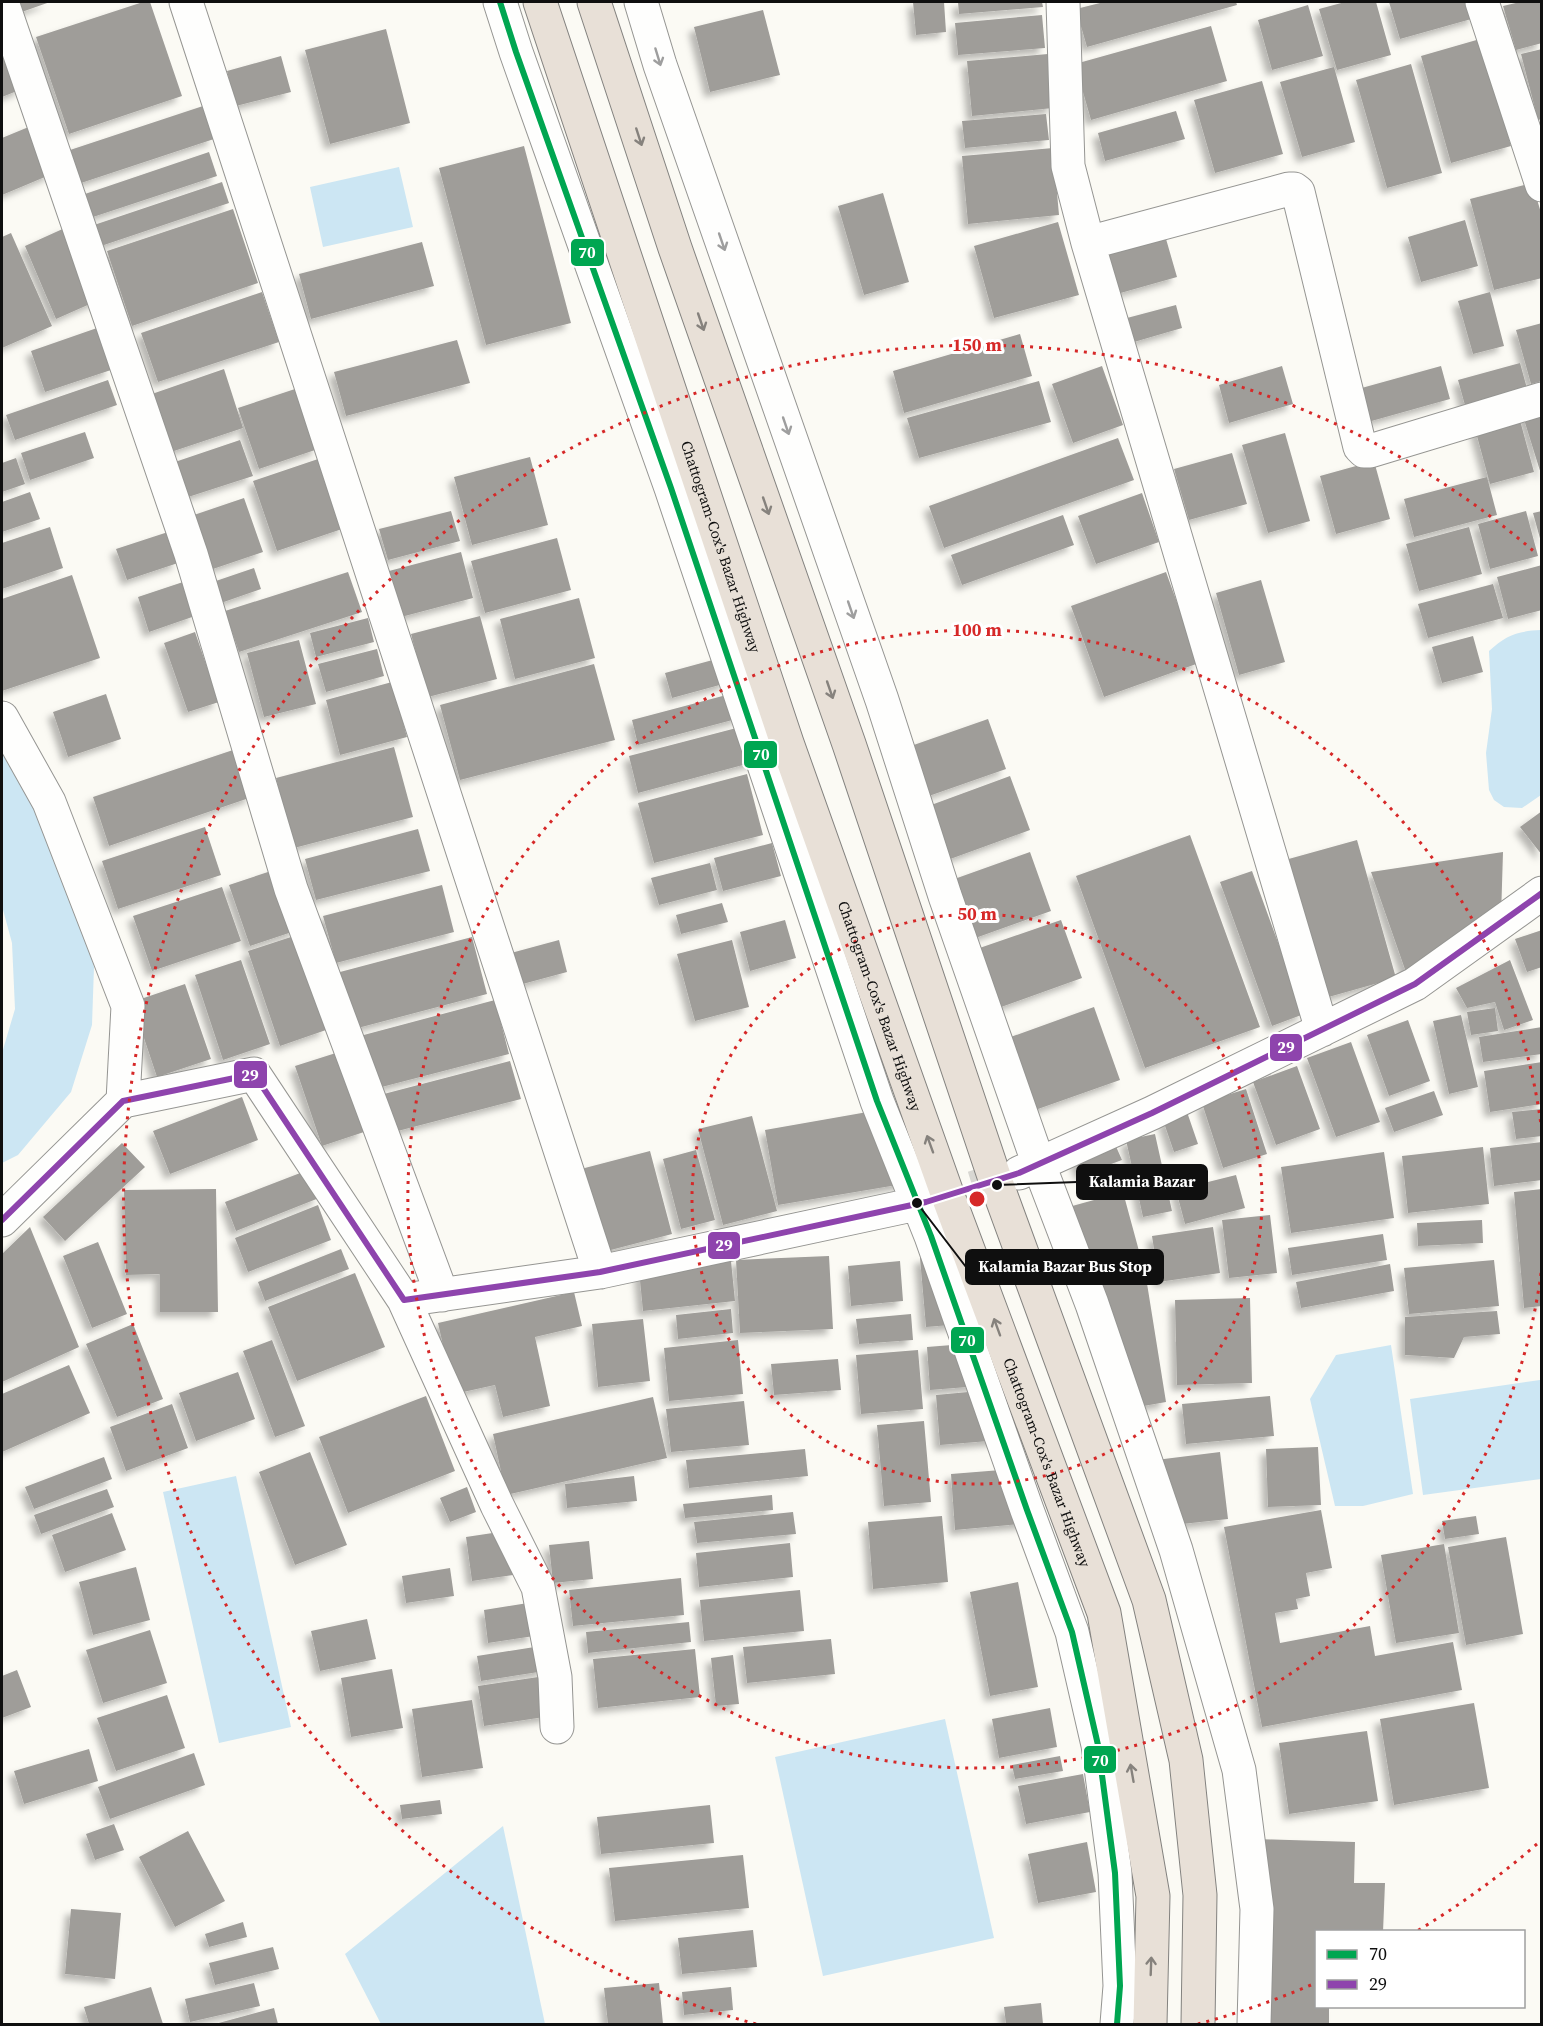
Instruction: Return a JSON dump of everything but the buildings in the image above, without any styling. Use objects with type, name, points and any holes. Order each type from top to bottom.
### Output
[{"type":"highway","name":"Chattogram-Cox's Bazar Highway","points":[[540,2],[787,742],[948,1196],[1104,1613],[1153,1896],[1150,2025]]},
{"type":"highway","points":[[594,2],[675,248],[849,744],[997,1185],[1149,1600],[1186,1760],[1200,1895],[1198,2025]]},
{"type":"street","points":[[2,2],[191,554],[291,889],[442,1295]]},
{"type":"street","points":[[186,2],[600,1272]]},
{"type":"street","points":[[500,2],[671,488],[877,1101],[921,1202],[1027,1510],[1072,1632],[1098,1745],[1115,1874],[1120,1986],[1117,2025]]},
{"type":"street","points":[[641,2],[668,88],[882,700],[1029,1169],[1092,1304],[1176,1550],[1239,1770],[1257,1909],[1254,2025]]},
{"type":"street","points":[[1063,2],[1068,166],[1088,243],[1322,1030]]},
{"type":"street","points":[[1482,2],[1542,185]]},
{"type":"street","points":[[1088,243],[1294,189],[1298,192],[1360,447],[1364,451],[1370,452],[1542,399]]},
{"type":"street","points":[[2,718],[49,802],[128,1006],[123,1101]]},
{"type":"street","points":[[1029,1169],[1415,984],[1542,893]]},
{"type":"street","points":[[2,1220],[123,1101],[254,1074],[404,1300],[497,1505],[538,1587],[555,1677],[557,1727]]},
{"type":"street","points":[[404,1300],[600,1272],[921,1202]]},
{"type":"water","points":[[399,167],[413,227],[323,247],[310,187]]},
{"type":"water","points":[[1541,630],[1541,795],[1522,808],[1504,807],[1494,800],[1489,790],[1486,753],[1492,709],[1489,651],[1513,635]]},
{"type":"water","points":[[2,747],[55,846],[81,914],[94,967],[92,1025],[71,1092],[18,1155],[2,1163],[2,1053],[15,1009],[12,943],[2,906]]},
{"type":"water","points":[[1391,1345],[1413,1494],[1363,1506],[1335,1506],[1310,1399],[1336,1355]]},
{"type":"water","points":[[1540,1380],[1541,1479],[1423,1495],[1410,1399]]},
{"type":"water","points":[[236,1476],[291,1727],[219,1743],[163,1492]]},
{"type":"water","points":[[945,1719],[994,1938],[823,1976],[775,1757]]},
{"type":"water","points":[[503,1826],[545,2024],[381,2024],[345,1954]]},
{"type":"tunnel","points":[[926,1202],[1019,1173]]},
{"type":"transit line","name":"70","points":[[500,2],[671,488],[877,1101],[931,1236],[1072,1632],[1098,1745],[1115,1873],[1120,1986],[1117,2024]]},
{"type":"transit line","name":"29","points":[[2,1220],[123,1101],[254,1074],[404,1300],[600,1272],[926,1202],[1019,1173],[1152,1113],[1415,984],[1542,893]]},
{"type":"place","name":"Kalamia Bazar","points":[[997,1185]]},
{"type":"place","name":"Kalamia Bazar Bus Stop","points":[[917,1203]]}]
